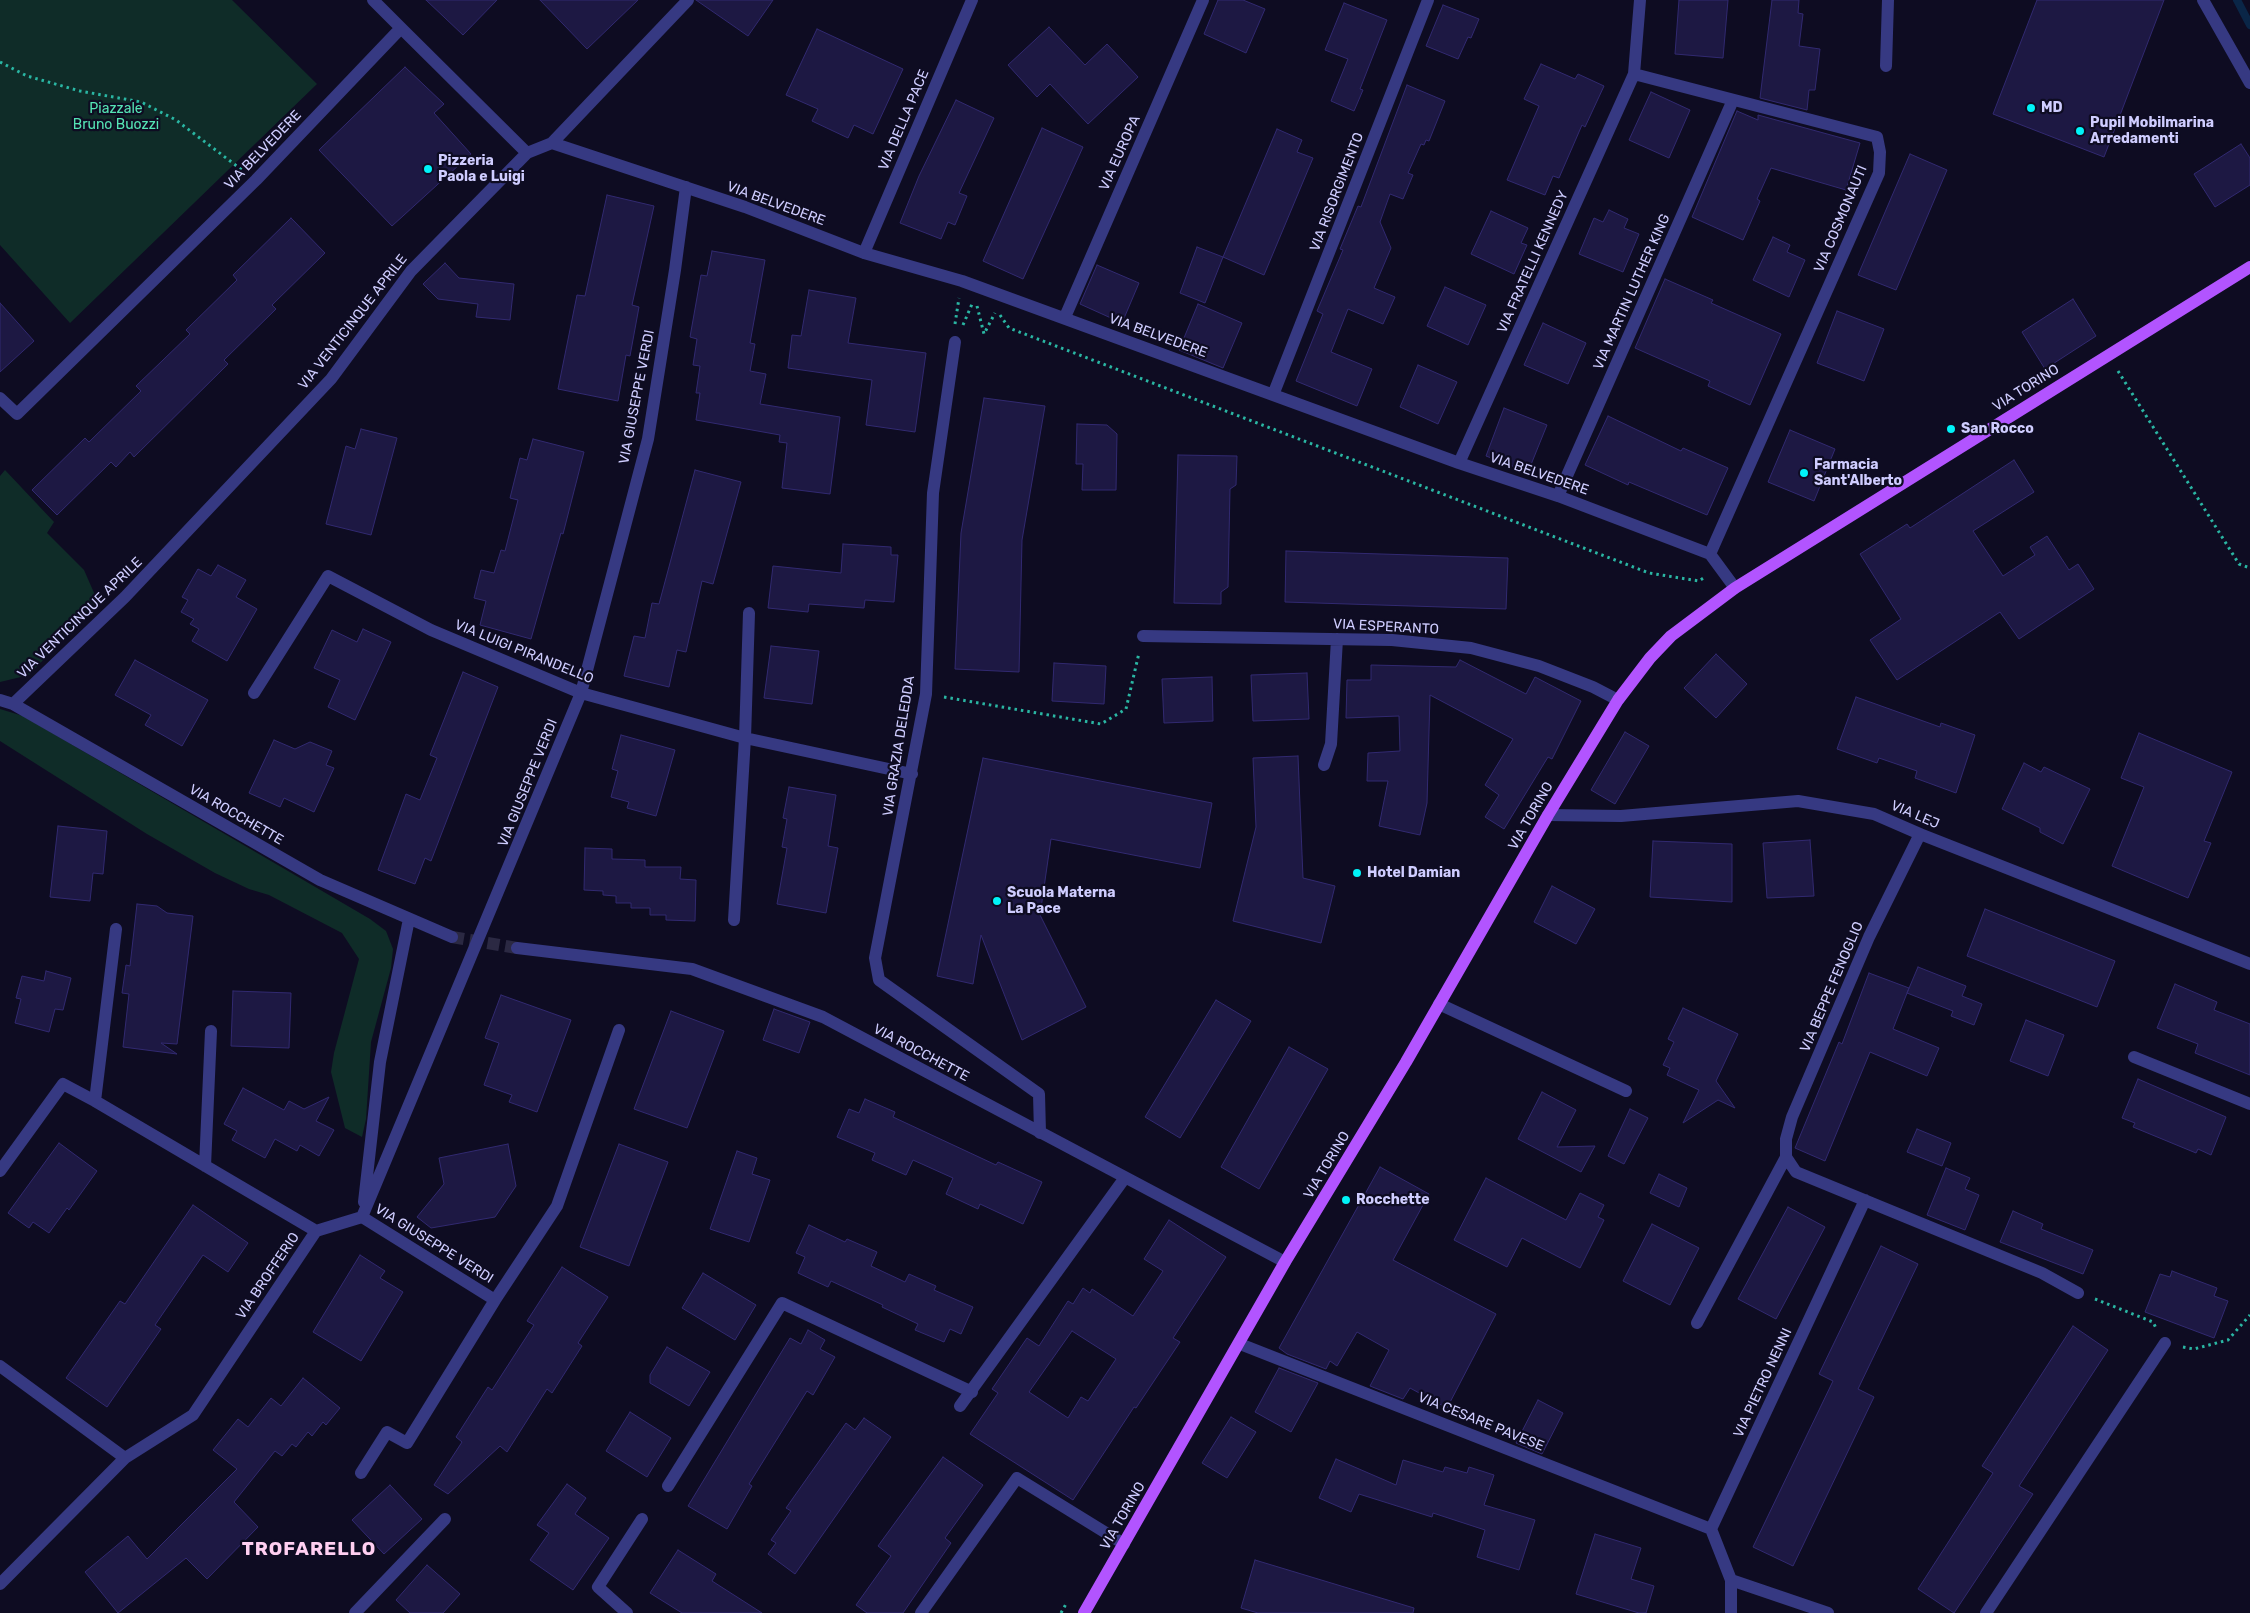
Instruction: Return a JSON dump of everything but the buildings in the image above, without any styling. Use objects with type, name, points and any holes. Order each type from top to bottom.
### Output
[{"type":"main road","name":"VIA TORINO","points":[[1084,1613],[1240,1344],[1285,1262],[1401,1071],[1548,815],[1618,700],[1650,658],[1671,636],[1735,588],[2250,267]]},
{"type":"street","points":[[373,0],[527,153]]},
{"type":"street","name":"VIA VENTICINQUE APRILE","points":[[6,702],[125,597],[332,379],[411,271],[527,153],[552,142],[688,0]]},
{"type":"street","name":"VIA DELLA PACE","points":[[864,253],[972,0]]},
{"type":"street","name":"VIA EUROPA","points":[[1065,317],[1203,0]]},
{"type":"street","name":"VIA RISORGIMENTO","points":[[1273,394],[1428,0]]},
{"type":"street","points":[[1634,74],[1640,0]]},
{"type":"street","points":[[1886,66],[1888,0]]},
{"type":"street","points":[[2203,0],[2250,83]]},
{"type":"street","name":"VIA BELVEDERE","points":[[1,399],[17,414],[256,180],[401,28]]},
{"type":"street","name":"VIA COSMONAUTI","points":[[1634,74],[1877,137],[1880,152],[1879,173],[1710,554]]},
{"type":"street","name":"VIA FRATELLI KENNEDY","points":[[1459,463],[1634,74]]},
{"type":"street","name":"VIA MARTIN LUTHER KING","points":[[1558,496],[1733,100]]},
{"type":"street","name":"VIA BELVEDERE","points":[[552,142],[686,187],[864,253],[962,281],[1065,317],[1459,463],[1558,496],[1710,554]]},
{"type":"street","name":"VIA GIUSEPPE VERDI","points":[[496,1300],[362,1217],[581,694],[648,439],[686,187]]},
{"type":"street","name":"VIA GRAZIA DELEDDA","points":[[955,342],[933,493],[926,694],[875,958],[879,980],[1039,1094],[1040,1133]]},
{"type":"street","points":[[1710,554],[1735,588]]},
{"type":"street","name":"VIA LUIGI PIRANDELLO","points":[[254,693],[328,576],[431,630],[581,694],[745,738],[912,774]]},
{"type":"street","points":[[734,920],[745,738],[749,613]]},
{"type":"street","name":"VIA ESPERANTO","points":[[1143,636],[1392,640],[1471,648],[1539,666],[1593,687],[1618,700]]},
{"type":"street","points":[[1324,765],[1331,744],[1337,639]]},
{"type":"street","name":"VIA ROCCHETTE","points":[[6,702],[320,880],[452,937]]},
{"type":"street","name":"VIA LEJ","points":[[1548,815],[1622,816],[1798,801],[1874,814],[1920,834],[2250,964]]},
{"type":"street","name":"VIA BEPPE FENOGLIO","points":[[1697,1323],[1786,1157],[1786,1139],[1792,1117],[1869,937],[1920,834]]},
{"type":"street","points":[[362,1217],[380,1062],[409,919]]},
{"type":"street","points":[[94,1101],[116,929]]},
{"type":"street","name":"VIA ROCCHETTE","points":[[516,948],[692,969],[823,1017],[1124,1179],[1285,1262]]},
{"type":"street","points":[[1439,1004],[1626,1091]]},
{"type":"street","name":"VIA GIUSEPPE VERDI","points":[[361,1473],[388,1432],[407,1443],[557,1206],[619,1030]]},
{"type":"street","points":[[205,1166],[210,1031]]},
{"type":"street","points":[[2134,1057],[2250,1104]]},
{"type":"street","points":[[0,1171],[63,1084],[316,1231]]},
{"type":"street","points":[[1786,1157],[1796,1172],[2042,1273],[2078,1293]]},
{"type":"street","points":[[960,1406],[972,1392],[1124,1179]]},
{"type":"street","name":"VIA PIETRO NENNI","points":[[1711,1529],[1865,1200]]},
{"type":"street","name":"VIA BROFFERIO","points":[[0,1584],[125,1458],[193,1415],[316,1231],[362,1217]]},
{"type":"street","points":[[668,1486],[782,1303],[972,1392]]},
{"type":"street","points":[[1986,1613],[2165,1343]]},
{"type":"street","name":"VIA CESARE PAVESE","points":[[1240,1344],[1711,1529]]},
{"type":"street","points":[[0,1366],[125,1458]]},
{"type":"street","points":[[921,1613],[1017,1478],[1124,1544]]},
{"type":"street","points":[[355,1613],[445,1519]]},
{"type":"street","points":[[627,1613],[598,1587],[642,1519]]},
{"type":"street","points":[[1711,1529],[1731,1580],[1731,1613]]},
{"type":"street","points":[[1731,1580],[1828,1613]]},
{"type":"path","points":[[0,62],[27,76],[80,90],[141,102],[176,120],[256,180]]},
{"type":"path","points":[[955,342],[955,324],[962,281]]},
{"type":"path","points":[[955,342],[975,298],[984,334],[997,310],[1009,328],[1649,573],[1699,581],[1720,567]]},
{"type":"path","points":[[2108,355],[2240,564],[2250,568]]},
{"type":"path","points":[[926,694],[1100,724],[1126,709],[1143,636]]},
{"type":"path","points":[[2078,1293],[2153,1322],[2165,1343],[2194,1349],[2228,1340],[2250,1315]]},
{"type":"green space","name":"Piazzale Bruno Buozzi","points":[[0,0],[232,0],[317,84],[70,323],[0,245]]},
{"type":"green space","points":[[5,470],[54,522],[47,533],[84,570],[98,602],[29,675],[0,682],[0,476]]},
{"type":"green space","points":[[0,709],[23,716],[370,919],[386,931],[393,949],[391,968],[371,1042],[366,1119],[362,1137],[345,1128],[331,1072],[334,1053],[359,959],[342,933],[269,895],[249,889],[215,873],[147,834],[0,741]]},
{"type":"waterway","points":[[2237,0],[2250,25]]},
{"type":"tunnel","points":[[452,937],[517,948]]},
{"type":"place","name":"MD","points":[[2031,108]]},
{"type":"place","name":"Pupil Mobilmarina Arredamenti","points":[[2080,131]]},
{"type":"place","name":"Pizzeria Paola e Luigi","points":[[428,169]]},
{"type":"place","name":"San Rocco","points":[[1951,429]]},
{"type":"place","name":"Farmacia Sant'Alberto","points":[[1804,473]]},
{"type":"place","name":"Hotel Damian","points":[[1357,873]]},
{"type":"place","name":"Scuola Materna La Pace","points":[[997,901]]},
{"type":"place","name":"Rocchette","points":[[1346,1200]]},
{"type":"district","name":"TROFARELLO","points":[[309,1550]]}]
